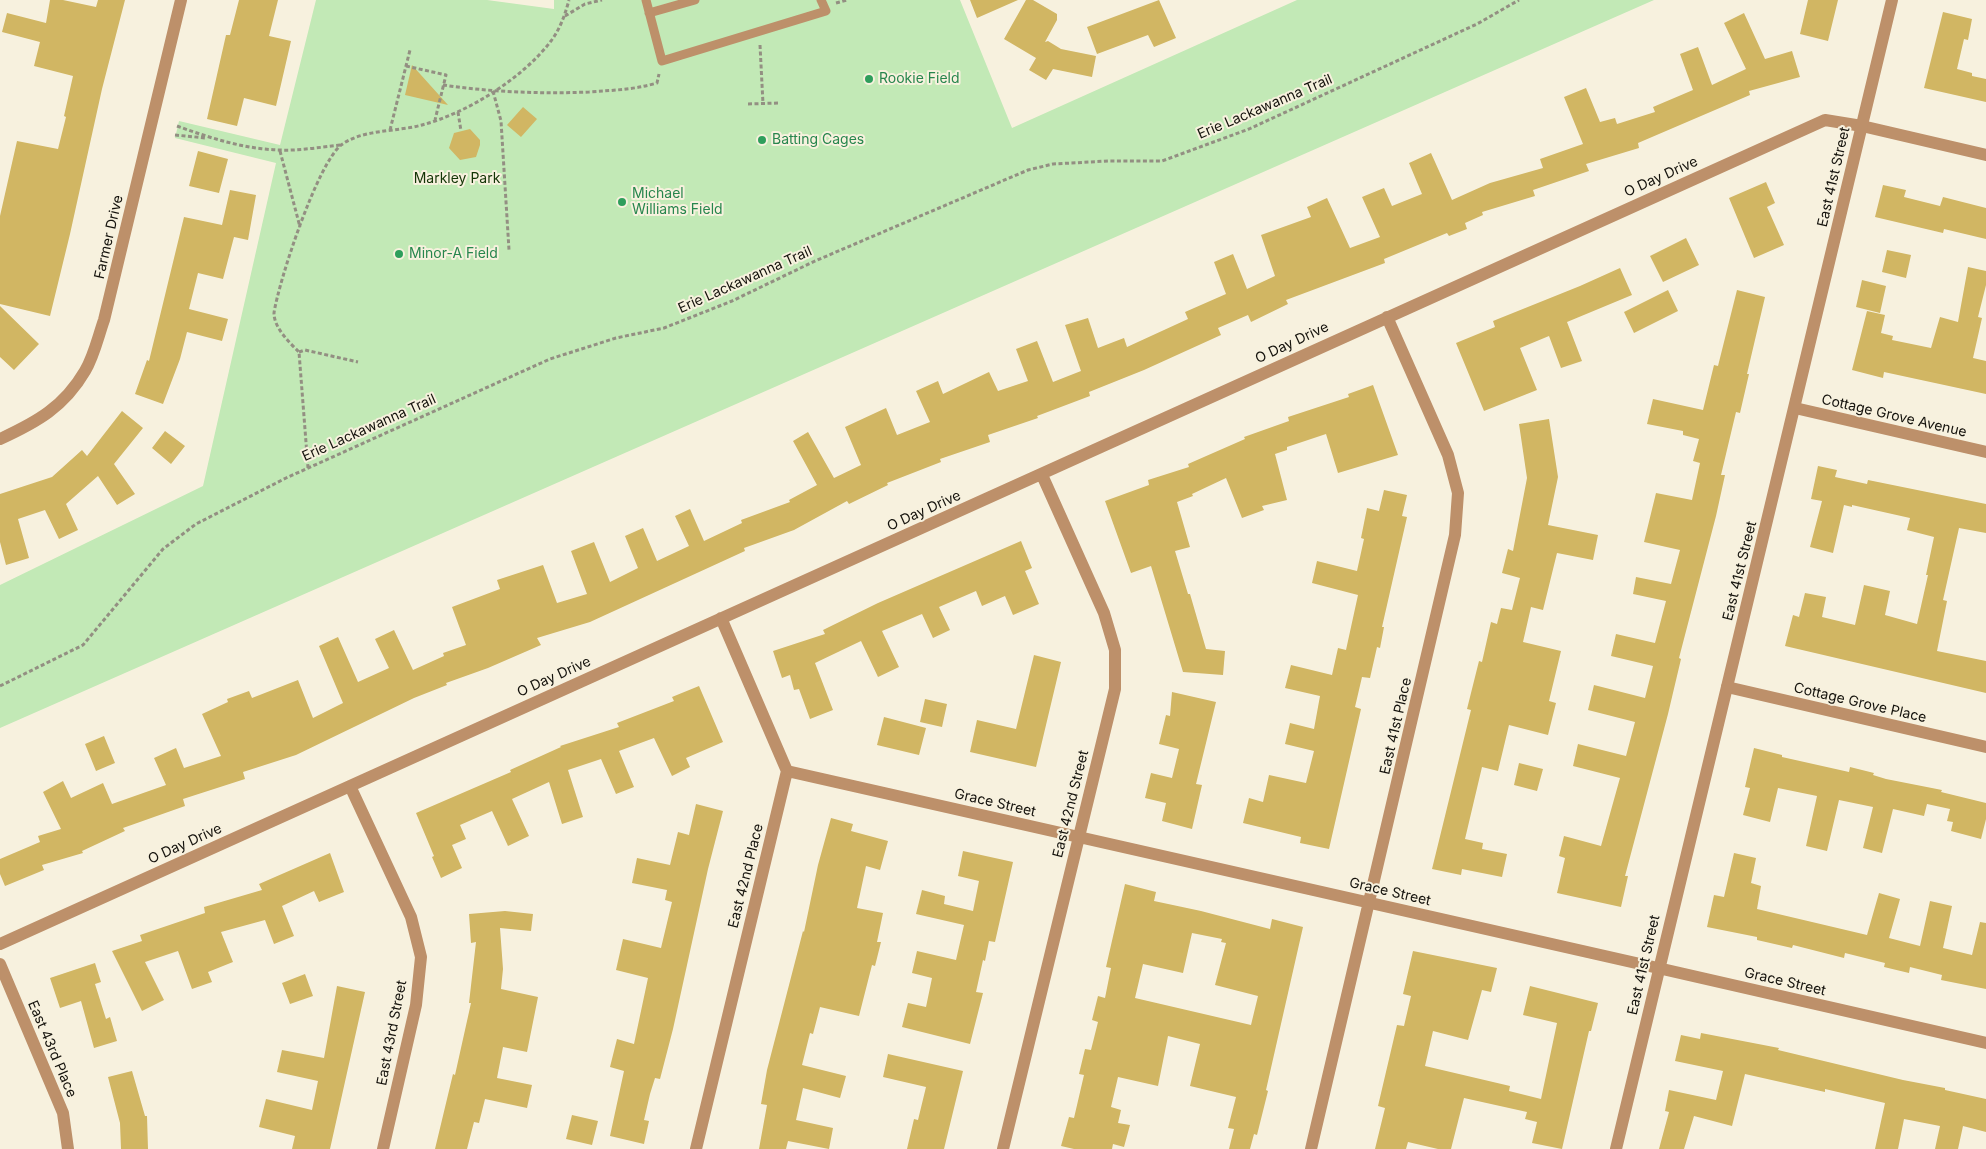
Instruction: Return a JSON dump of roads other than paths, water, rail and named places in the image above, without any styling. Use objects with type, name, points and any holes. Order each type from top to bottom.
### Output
[{"type":"street","name":"Farmer Drive","points":[[0,439],[34,423],[65,398],[86,370],[104,320],[181,0]]},
{"type":"street","name":"East 41st Street","points":[[1616,1149],[1892,0]]},
{"type":"street","name":"O Day Drive","points":[[0,944],[1042,475],[1387,316],[1824,120],[1862,126],[1986,155]]},
{"type":"street","name":"East 41st Place","points":[[1310,1149],[1370,903],[1455,535],[1458,493],[1448,455],[1387,316]]},
{"type":"street","name":"Cottage Grove Avenue","points":[[1795,408],[1986,452]]},
{"type":"street","name":"East 42nd Street","points":[[1003,1149],[1115,689],[1114,650],[1104,613],[1042,475]]},
{"type":"street","points":[[721,618],[787,771]]},
{"type":"street","name":"Cottage Grove Place","points":[[1727,687],[1986,747]]},
{"type":"street","name":"Grace Street","points":[[787,771],[1986,1043]]},
{"type":"street","name":"East 42nd Place","points":[[696,1149],[787,771]]},
{"type":"street","name":"East 43rd Street","points":[[350,786],[411,917],[420,957],[416,1005],[383,1149]]},
{"type":"street","name":"East 43rd Place","points":[[0,964],[63,1113],[68,1149]]},
{"type":"lane","points":[[646,0],[662,61],[826,11],[821,0]]},
{"type":"lane","points":[[649,12],[696,0]]},
{"type":"place","name":"Rookie Field","points":[[869,79]]},
{"type":"place","name":"Batting Cages","points":[[762,140]]},
{"type":"place","name":"Michael Williams Field","points":[[622,202]]},
{"type":"place","name":"Minor-A Field","points":[[399,254]]},
{"type":"park label","name":"Markley Park","points":[[457,179]]}]
